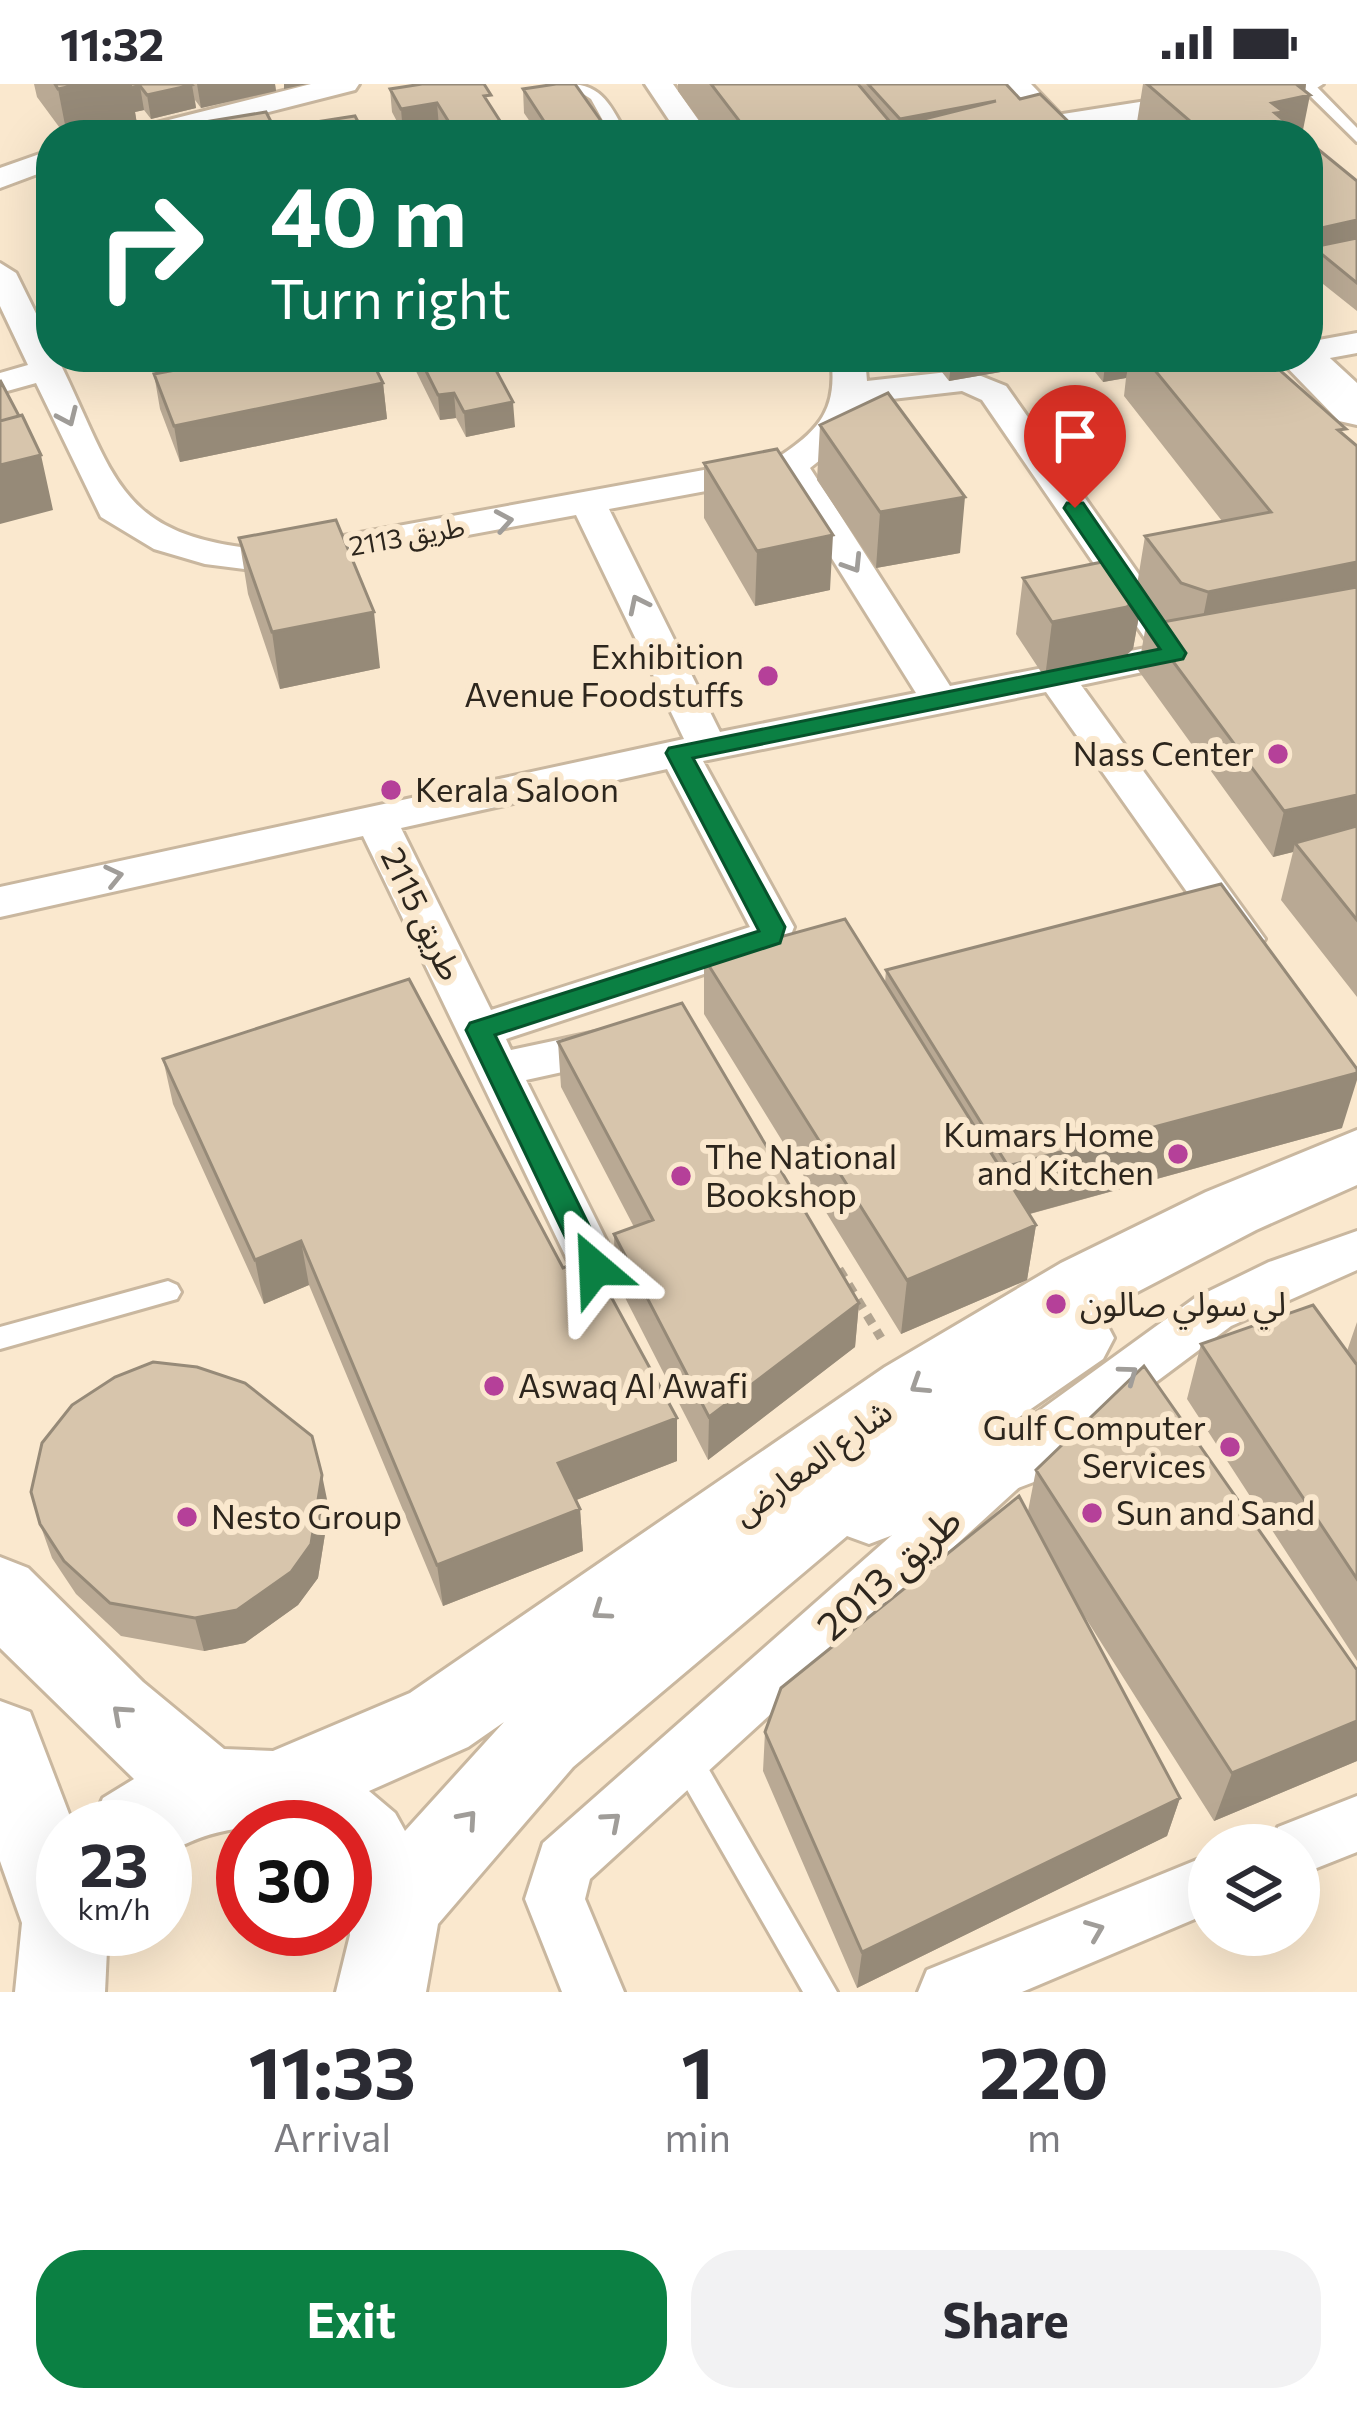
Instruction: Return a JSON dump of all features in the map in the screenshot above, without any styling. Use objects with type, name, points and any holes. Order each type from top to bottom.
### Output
[{"type":"main road","points":[[1007,84],[1058,118]]},
{"type":"main road","points":[[1323,364],[1357,410]]},
{"type":"main road","name":"شارع المعارض","points":[[180,1800],[245,1789],[439,1720],[912,1389],[1088,1283],[1357,1156]]},
{"type":"main road","name":"شارع المعارض","points":[[393,1910],[543,1739],[785,1535],[1107,1318],[1357,1201]]},
{"type":"main road","points":[[785,1535],[1020,1454]]},
{"type":"main road","points":[[0,1593],[114,1708],[245,1789],[335,1813],[357,1832],[374,1856],[393,1910],[392,1948],[382,1992]]},
{"type":"main road","points":[[0,1740],[36,1841]]},
{"type":"main road","points":[[60,1992],[62,1956]]},
{"type":"street","points":[[202,120],[345,84]]},
{"type":"street","points":[[658,84],[683,120]]},
{"type":"street","points":[[1058,118],[1246,84]]},
{"type":"street","points":[[1058,118],[1307,84]]},
{"type":"street","points":[[0,179],[36,165]]},
{"type":"street","name":"طريق 2113","points":[[0,273],[36,347]]},
{"type":"street","points":[[1323,357],[1357,343]]},
{"type":"street","points":[[0,383],[40,372]]},
{"type":"street","name":"طريق 2113","points":[[48,372],[114,509],[136,528],[181,548],[267,561],[590,506],[791,465],[832,438],[851,375]]},
{"type":"street","points":[[851,375],[966,380],[994,393],[1175,653]]},
{"type":"street","points":[[791,465],[940,700]]},
{"type":"street","points":[[489,1050],[771,936],[772,927],[590,506]]},
{"type":"street","name":"طريق 2115","points":[[0,902],[693,750],[1243,641]]},
{"type":"street","points":[[1056,678],[1269,975]]},
{"type":"street","name":"طريق 2115","points":[[375,818],[595,1268]]},
{"type":"street","points":[[489,1050],[664,1036]]},
{"type":"street","name":"طريق 2013","points":[[592,1992],[555,1898],[564,1863],[1020,1454],[1213,1312],[1357,1250]]},
{"type":"street","points":[[1320,1839],[1357,1824]]},
{"type":"street","points":[[949,1992],[1022,1977],[1188,1894]]},
{"type":"lane","points":[[576,84],[597,96],[611,120]]},
{"type":"lane","points":[[1307,84],[1357,137]]},
{"type":"lane","points":[[0,1338],[168,1292]]},
{"type":"lane","points":[[685,1757],[821,1992]]},
{"type":"path","points":[[836,1263],[912,1389]]},
{"type":"building","points":[[130,84],[192,85],[147,95],[140,86],[131,88]]},
{"type":"building","points":[[484,84],[491,95],[484,96],[499,120],[448,120],[437,103],[401,109],[390,89]]},
{"type":"building","points":[[575,84],[600,120],[543,120],[523,89]]},
{"type":"building","points":[[711,84],[858,84],[888,120],[739,120]]},
{"type":"building","points":[[868,84],[1006,84],[1020,99],[1040,94],[1067,120],[924,119],[996,101],[900,119]]},
{"type":"building","points":[[1147,84],[1296,84],[1310,95],[1272,103],[1284,112],[1275,113],[1283,120],[1189,120]]},
{"type":"building","points":[[266,112],[270,120],[217,120]]},
{"type":"building","points":[[1323,153],[1357,181],[1357,220],[1323,228]]},
{"type":"building","points":[[1357,238],[1357,283],[1323,255],[1323,245]]},
{"type":"building","points":[[378,372],[383,383],[174,426],[154,374]]},
{"type":"building","points":[[426,372],[497,372],[513,402],[464,412],[454,393],[438,395]]},
{"type":"building","points":[[1156,372],[1282,372],[1346,429],[1338,430],[1357,446],[1357,562],[1208,592],[1181,583],[1145,536],[1271,512]]},
{"type":"building","points":[[0,380],[19,416],[0,421]]},
{"type":"building","points":[[888,393],[965,497],[880,512],[820,425]]},
{"type":"building","points":[[22,415],[41,455],[0,465],[0,421]]},
{"type":"building","points":[[777,449],[833,535],[757,551],[704,463]]},
{"type":"building","points":[[336,520],[374,612],[272,632],[239,538]]},
{"type":"building","points":[[1117,559],[1143,593],[1127,607],[1052,622],[1023,578]]},
{"type":"building","name":"Nass Center","points":[[1357,587],[1357,795],[1284,811],[1146,625]]},
{"type":"building","points":[[1357,826],[1357,920],[1295,843]]},
{"type":"building","points":[[1221,884],[1357,1073],[1008,1166],[886,970]]},
{"type":"building","points":[[845,919],[1036,1225],[907,1280],[704,958]]},
{"type":"building","name":"Aswaq Al Awafi","points":[[409,979],[563,1268],[590,1258],[677,1418],[558,1463],[580,1509],[437,1565],[301,1241],[255,1260],[163,1059]]},
{"type":"building","name":"The National Bookshop","points":[[682,1003],[859,1303],[709,1417],[614,1234],[653,1220],[558,1042]]},
{"type":"building","points":[[1313,1305],[1357,1365],[1357,1579],[1201,1344]]},
{"type":"building","name":"Nesto Group","points":[[153,1362],[197,1367],[245,1383],[312,1436],[322,1475],[311,1544],[291,1572],[237,1610],[195,1618],[110,1603],[64,1561],[40,1524],[31,1492],[42,1443],[72,1405],[115,1377]]},
{"type":"building","points":[[1144,1366],[1357,1670],[1357,1721],[1232,1773],[1036,1470]]},
{"type":"building","points":[[1019,1496],[1180,1798],[862,1952],[765,1732],[781,1688]]},
{"type":"place","name":"Exhibition Avenue Foodstuffs","points":[[768,676]]},
{"type":"place","name":"Nass Center","points":[[1278,754]]},
{"type":"place","name":"Kerala Saloon","points":[[391,790]]},
{"type":"place","name":"Kumars Home and Kitchen","points":[[1178,1154]]},
{"type":"place","name":"The National Bookshop","points":[[681,1176]]},
{"type":"place","name":"لي سولي صالون","points":[[1056,1304]]},
{"type":"place","name":"Aswaq Al Awafi","points":[[494,1386]]},
{"type":"place","name":"Gulf Computer Services","points":[[1230,1447]]},
{"type":"place","name":"Sun and Sand","points":[[1092,1513]]},
{"type":"place","name":"Nesto Group","points":[[187,1517]]},
{"type":"route","points":[[595,1268],[479,1030],[771,936],[772,927],[678,753],[1175,653],[1075,508]]}]
